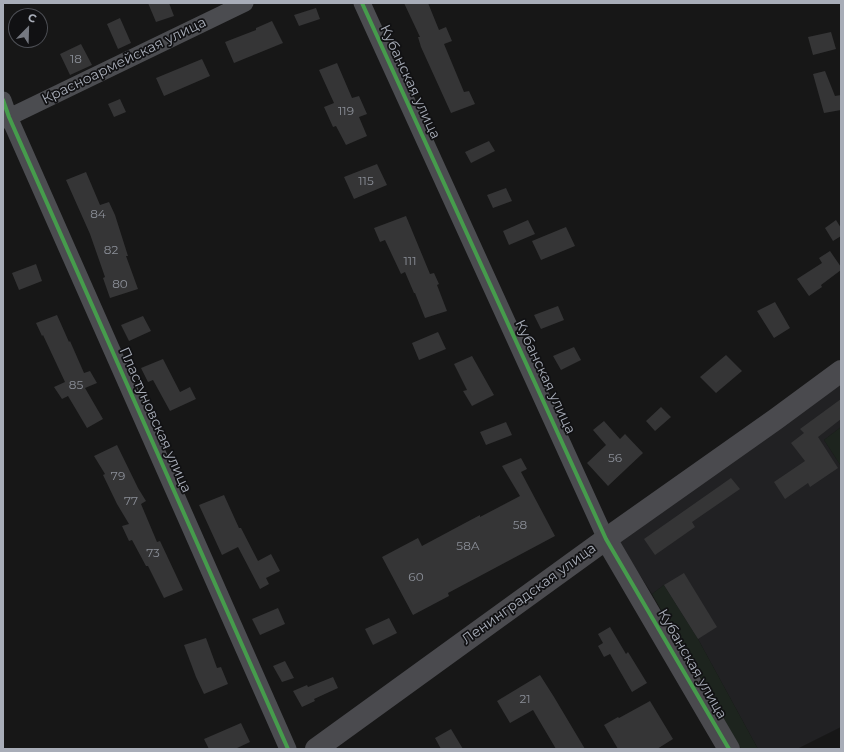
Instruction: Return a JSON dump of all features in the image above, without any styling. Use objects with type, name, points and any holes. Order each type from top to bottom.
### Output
[{"type":"main road","name":"Ленинградская улица","points":[[316,749],[606,538],[776,419],[841,371]]},
{"type":"main road","name":"Кубанская улица","points":[[606,538],[729,749]]},
{"type":"street","name":"Красноармейская улица","points":[[6,118],[245,3]]},
{"type":"street","name":"Кубанская улица","points":[[362,3],[606,538]]},
{"type":"street","name":"Пластуновская улица","points":[[3,100],[6,118],[288,749]]},
{"type":"shaded area","points":[[841,384],[841,427],[824,440],[841,466],[841,727],[797,749],[758,749],[698,639],[664,585],[652,594],[618,541]]},
{"type":"shaded area","points":[[841,427],[841,466],[824,440]]},
{"type":"shaded area","points":[[664,585],[698,639],[758,749],[741,749],[652,594]]},
{"type":"building","points":[[148,3],[169,3],[174,16],[156,22]]},
{"type":"building","points":[[404,3],[428,3],[439,30],[446,27],[452,41],[444,44],[464,92],[469,91],[475,104],[451,113],[421,47],[418,37],[420,37]]},
{"type":"building","points":[[316,8],[320,19],[299,26],[294,15]]},
{"type":"building","points":[[120,18],[131,43],[118,49],[107,24]]},
{"type":"building","points":[[272,21],[283,43],[234,63],[225,42],[256,30],[256,28]]},
{"type":"building","points":[[831,32],[836,49],[813,55],[808,37]]},
{"type":"building","points":[[81,44],[92,65],[70,75],[60,54]]},
{"type":"building","points":[[202,59],[210,76],[164,96],[156,78]]},
{"type":"building","points":[[337,63],[352,98],[359,96],[367,114],[359,117],[367,136],[346,145],[336,126],[333,127],[324,107],[334,103],[319,70]]},
{"type":"building","points":[[825,71],[835,96],[841,95],[841,110],[824,113],[813,74]]},
{"type":"building","points":[[120,99],[126,112],[114,117],[108,104]]},
{"type":"building","points":[[489,141],[495,151],[471,163],[465,152]]},
{"type":"building","points":[[377,164],[387,185],[354,199],[344,177]]},
{"type":"building","points":[[86,172],[100,205],[109,202],[115,215],[128,256],[126,256],[138,289],[110,298],[103,278],[105,277],[90,234],[66,180]]},
{"type":"building","points":[[506,188],[512,201],[493,208],[487,195]]},
{"type":"building","points":[[406,216],[430,274],[434,273],[439,284],[437,285],[447,311],[425,318],[405,272],[401,274],[385,240],[380,242],[374,228]]},
{"type":"building","points":[[528,220],[535,234],[509,245],[503,231]]},
{"type":"building","points":[[836,220],[841,228],[841,236],[833,241],[825,228]]},
{"type":"building","points":[[566,227],[575,246],[541,260],[532,241]]},
{"type":"building","points":[[830,251],[841,267],[841,270],[821,285],[822,287],[809,296],[797,279],[822,263],[819,258]]},
{"type":"building","points":[[36,264],[42,281],[19,290],[12,273]]},
{"type":"building","points":[[775,302],[790,328],[774,338],[757,311]]},
{"type":"building","points":[[558,306],[564,320],[541,329],[534,315]]},
{"type":"building","points":[[57,315],[84,373],[90,371],[97,383],[85,388],[103,419],[87,428],[68,396],[62,399],[54,387],[65,382],[36,323]]},
{"type":"building","points":[[143,316],[151,331],[129,341],[121,325]]},
{"type":"building","points":[[438,332],[446,349],[419,360],[412,343]]},
{"type":"building","points":[[574,347],[581,360],[561,370],[553,356]]},
{"type":"building","points":[[726,355],[742,371],[716,393],[700,377]]},
{"type":"building","points":[[472,356],[494,395],[472,406],[463,391],[467,390],[454,364]]},
{"type":"building","points":[[163,359],[180,392],[190,387],[196,399],[170,411],[153,380],[148,382],[141,368]]},
{"type":"building","points":[[841,399],[841,419],[818,437],[838,468],[810,487],[808,483],[785,499],[774,482],[805,461],[791,443],[804,433],[800,429]]},
{"type":"building","points":[[661,407],[671,417],[655,431],[646,421]]},
{"type":"building","points":[[604,421],[620,439],[625,434],[643,453],[608,486],[587,463],[606,445],[593,430]]},
{"type":"building","points":[[506,422],[512,435],[486,445],[480,432]]},
{"type":"building","points":[[117,445],[146,501],[141,504],[157,542],[160,541],[183,590],[164,598],[148,566],[146,566],[132,540],[129,541],[122,526],[129,524],[117,504],[103,475],[105,474],[94,456]]},
{"type":"building","points":[[521,458],[527,469],[521,472],[555,536],[448,593],[449,596],[413,615],[382,557],[418,538],[422,546],[480,515],[480,517],[520,496],[502,466]]},
{"type":"building","points":[[731,478],[740,489],[692,522],[695,527],[655,555],[644,539]]},
{"type":"building","points":[[224,495],[239,528],[241,528],[258,561],[271,554],[280,571],[266,578],[269,584],[260,589],[238,547],[222,555],[199,505]]},
{"type":"building","points":[[684,573],[717,627],[698,639],[664,585]]},
{"type":"building","points":[[278,608],[285,624],[260,635],[252,619]]},
{"type":"building","points":[[389,618],[397,633],[373,645],[365,629]]},
{"type":"building","points":[[610,627],[626,654],[628,652],[647,683],[632,692],[610,654],[604,657],[598,646],[603,643],[598,634]]},
{"type":"building","points":[[206,638],[217,668],[221,667],[228,684],[204,694],[184,645]]},
{"type":"building","points":[[285,661],[294,678],[282,682],[273,666]]},
{"type":"building","points":[[540,675],[585,749],[556,749],[533,710],[510,723],[497,701]]},
{"type":"building","points":[[333,677],[338,688],[314,699],[315,701],[302,707],[293,691]]},
{"type":"building","points":[[650,701],[673,739],[657,749],[618,749],[604,725]]},
{"type":"building","points":[[241,723],[250,742],[235,749],[209,749],[204,739]]},
{"type":"building","points":[[451,729],[463,749],[441,749],[435,738]]},
{"type":"cycle path","points":[[362,3],[606,539],[729,749]]},
{"type":"cycle path","points":[[3,100],[9,117],[288,749]]}]
